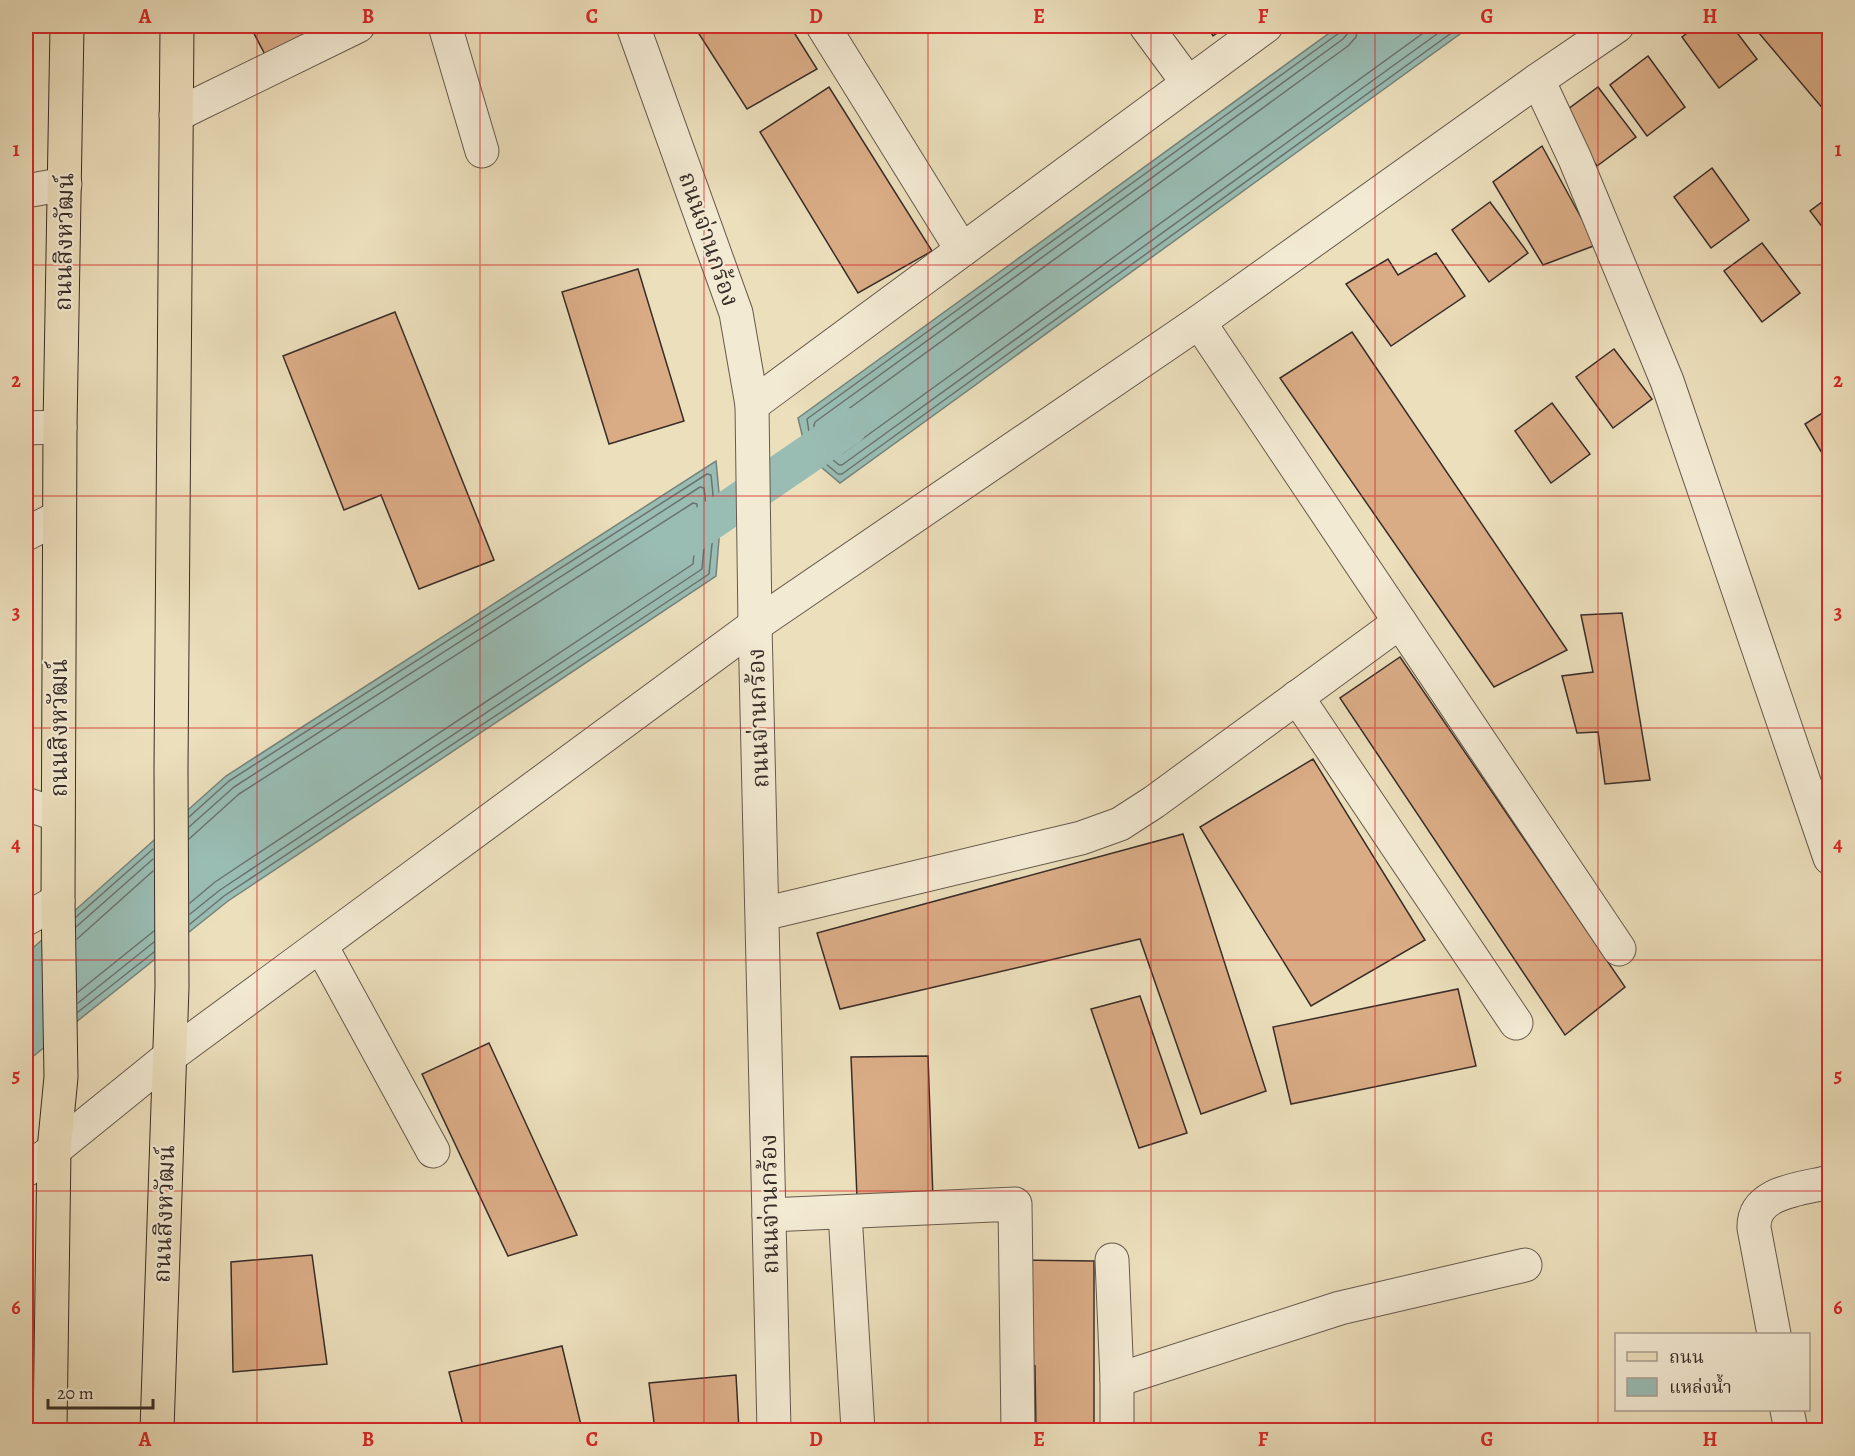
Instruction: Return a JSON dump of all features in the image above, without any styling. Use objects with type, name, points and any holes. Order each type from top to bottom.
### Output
[{"type":"main road","name":"ถนนสิงหวัฒน์","points":[[50,1431],[54,1150],[61,1077],[58,815],[60,427],[66,26]]},
{"type":"main road","name":"ถนนสิงหวัฒน์","points":[[157,1431],[172,987],[171,769],[177,26]]},
{"type":"street","points":[[176,115],[358,26]]},
{"type":"street","points":[[445,26],[482,151]]},
{"type":"street","name":"ถนนจ่านกร้อง","points":[[633,26],[736,313],[752,405],[774,1431]]},
{"type":"street","points":[[823,26],[962,250]]},
{"type":"street","points":[[1146,26],[1188,83]]},
{"type":"street","points":[[752,405],[1266,26]]},
{"type":"street","points":[[26,1170],[170,1056],[755,625],[1199,322],[1617,26]]},
{"type":"street","points":[[1538,80],[1575,159],[1667,381],[1830,858]]},
{"type":"street","points":[[26,191],[65,184]]},
{"type":"street","points":[[1199,322],[1619,949]]},
{"type":"street","points":[[26,428],[60,427]]},
{"type":"street","points":[[26,534],[60,517]]},
{"type":"street","points":[[763,914],[1106,830],[1154,802],[1401,622]]},
{"type":"street","points":[[1297,698],[1516,1023]]},
{"type":"street","points":[[26,804],[58,815]]},
{"type":"street","points":[[26,919],[58,901]]},
{"type":"street","points":[[321,946],[433,1151]]},
{"type":"street","points":[[1774,1333],[1754,1228],[1757,1211],[1764,1203],[1782,1193],[1830,1182]]},
{"type":"street","points":[[769,1215],[1015,1204],[1018,1431]]},
{"type":"street","points":[[844,1213],[858,1431]]},
{"type":"street","points":[[1112,1260],[1117,1431]]},
{"type":"street","points":[[1117,1380],[1340,1308],[1525,1264]]},
{"type":"street","points":[[1788,1411],[1791,1431]]},
{"type":"water","points":[[1339,26],[1471,26],[840,483],[807,455],[798,418]]},
{"type":"water","points":[[716,461],[721,514],[716,576],[228,901],[26,1062],[26,954],[226,776]]},
{"type":"building","points":[[250,26],[339,26],[269,62]]},
{"type":"building","points":[[694,26],[790,26],[817,69],[747,109]]},
{"type":"building","points":[[1207,26],[1227,26],[1213,36]]},
{"type":"building","points":[[1697,26],[1732,26],[1757,59],[1719,88],[1682,37]]},
{"type":"building","points":[[1753,26],[1823,26],[1830,33],[1830,117]]},
{"type":"building","points":[[1648,56],[1685,107],[1647,136],[1610,85]]},
{"type":"building","points":[[829,87],[932,251],[858,293],[760,132]]},
{"type":"building","points":[[1598,87],[1636,137],[1597,166],[1560,115]]},
{"type":"building","points":[[1542,146],[1596,245],[1543,265],[1493,182]]},
{"type":"building","points":[[1712,168],[1749,220],[1711,248],[1674,197]]},
{"type":"building","points":[[1830,196],[1830,237],[1810,211]]},
{"type":"building","points":[[1490,202],[1528,253],[1489,282],[1452,230]]},
{"type":"building","points":[[1762,243],[1800,293],[1762,322],[1724,271]]},
{"type":"building","points":[[1436,253],[1465,296],[1391,346],[1346,284],[1388,259],[1398,275]]},
{"type":"building","points":[[638,269],[684,421],[609,444],[562,292]]},
{"type":"building","points":[[395,312],[494,560],[419,589],[381,495],[344,510],[283,356]]},
{"type":"building","points":[[1352,332],[1567,650],[1494,687],[1280,378]]},
{"type":"building","points":[[1614,349],[1652,399],[1613,428],[1576,377]]},
{"type":"building","points":[[1552,403],[1590,454],[1551,483],[1515,431]]},
{"type":"building","points":[[1830,408],[1830,458],[1826,460],[1805,424]]},
{"type":"building","points":[[1622,613],[1650,780],[1605,784],[1598,732],[1577,733],[1562,676],[1593,672],[1581,615]]},
{"type":"building","points":[[1400,657],[1625,987],[1565,1035],[1340,698]]},
{"type":"building","points":[[1313,759],[1425,940],[1311,1006],[1200,827]]},
{"type":"building","points":[[1183,834],[1266,1091],[1201,1114],[1140,939],[840,1009],[817,933]]},
{"type":"building","points":[[1458,989],[1476,1066],[1291,1104],[1273,1027]]},
{"type":"building","points":[[1140,996],[1187,1133],[1139,1148],[1091,1009]]},
{"type":"building","points":[[489,1043],[577,1235],[508,1256],[422,1074]]},
{"type":"building","points":[[928,1056],[933,1199],[857,1197],[851,1057]]},
{"type":"building","points":[[312,1255],[327,1364],[233,1372],[231,1262]]},
{"type":"building","points":[[1011,1260],[1094,1261],[1094,1430],[1036,1430],[1035,1366],[1009,1363]]},
{"type":"building","points":[[562,1346],[581,1425],[535,1430],[464,1430],[449,1372]]},
{"type":"building","points":[[736,1375],[739,1430],[655,1430],[649,1383]]},
{"type":"waterway","points":[[680,542],[848,427]]}]
